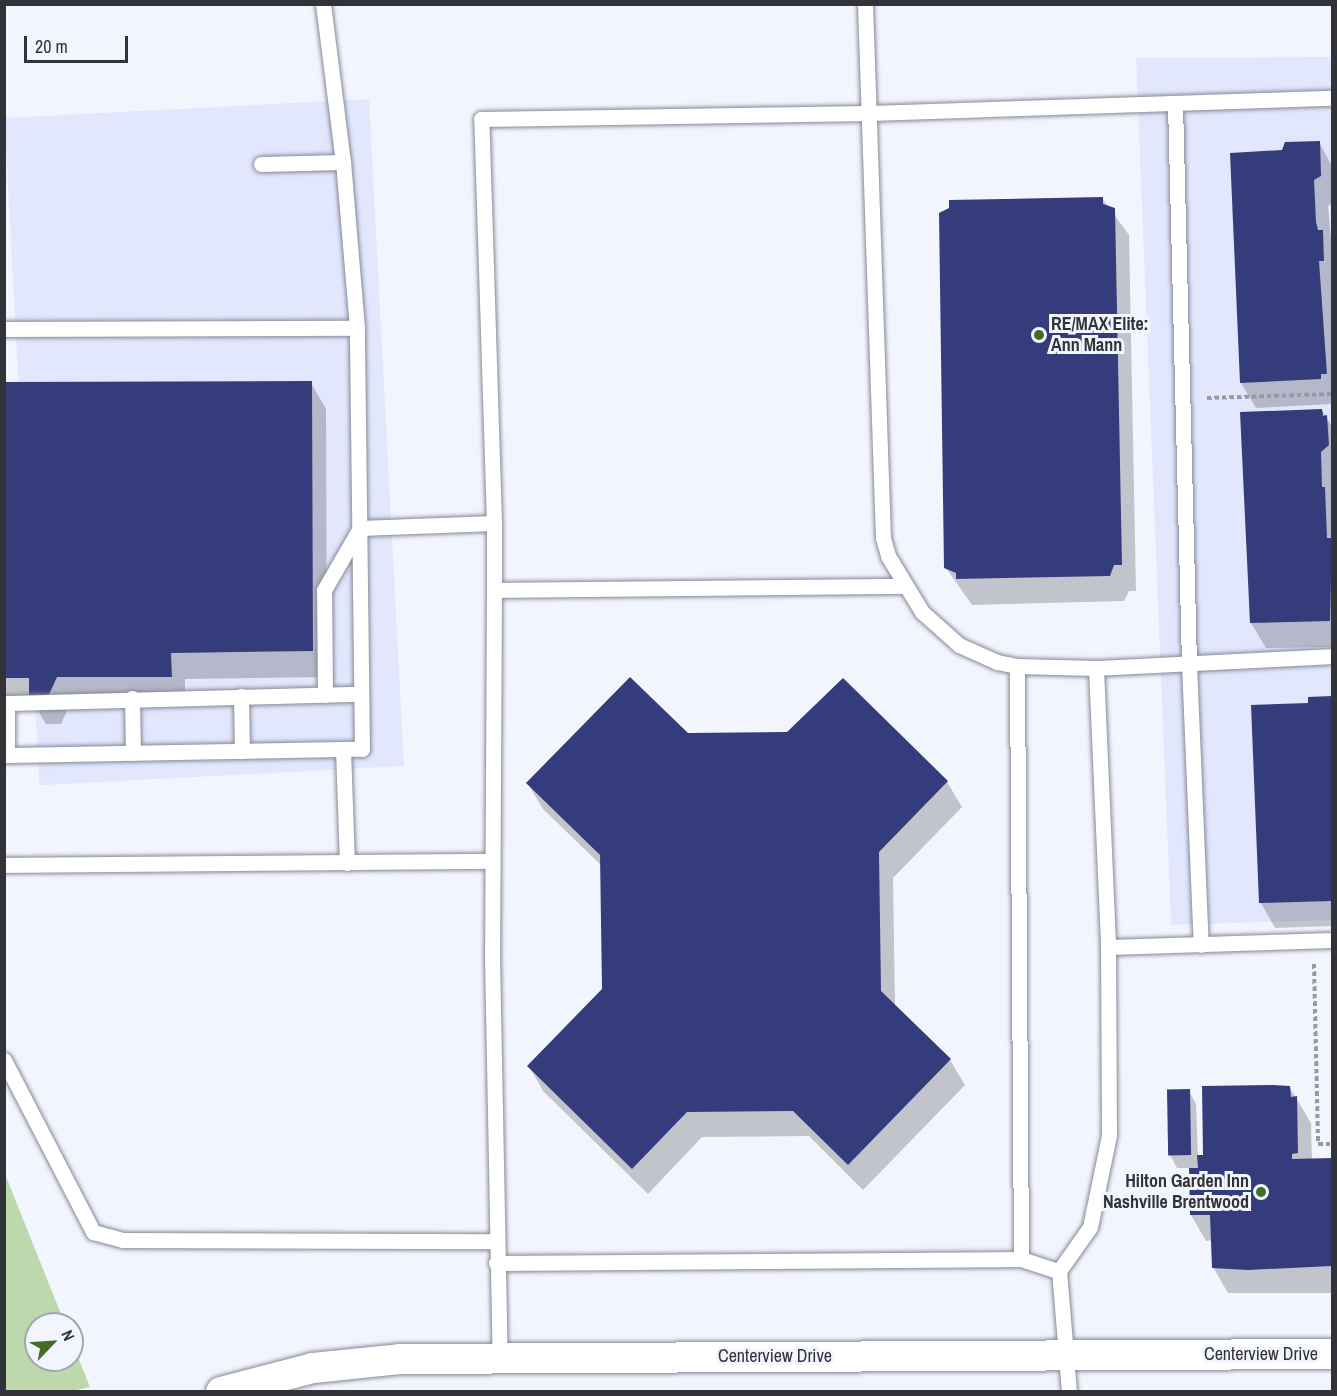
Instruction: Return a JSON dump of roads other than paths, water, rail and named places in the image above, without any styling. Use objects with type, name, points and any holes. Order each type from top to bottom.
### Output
[{"type":"street","name":"Centerview Drive","points":[[221,1392],[344,1364],[500,1357],[1332,1354]]},
{"type":"lane","points":[[322,4],[343,162],[357,328],[362,749],[6,755],[7,703],[132,698],[361,694]]},
{"type":"lane","points":[[865,4],[883,538],[888,556],[904,586],[922,612],[959,645],[997,662],[1017,666],[1096,668],[1332,656]]},
{"type":"lane","points":[[500,1357],[495,1241],[491,861],[494,523],[481,119],[870,113],[1332,98]]},
{"type":"lane","points":[[1175,103],[1189,664],[1201,945]]},
{"type":"lane","points":[[261,164],[343,162]]},
{"type":"lane","points":[[4,329],[357,328]]},
{"type":"lane","points":[[360,528],[494,523]]},
{"type":"lane","points":[[325,695],[324,590],[360,528]]},
{"type":"lane","points":[[494,590],[904,586]]},
{"type":"lane","points":[[1017,666],[1021,1259]]},
{"type":"lane","points":[[1069,1392],[1059,1271],[1090,1227],[1109,1135],[1108,947],[1096,668]]},
{"type":"lane","points":[[241,696],[242,751]]},
{"type":"lane","points":[[132,698],[133,753]]},
{"type":"lane","points":[[343,749],[347,863]]},
{"type":"lane","points":[[4,865],[491,861]]},
{"type":"lane","points":[[1108,947],[1332,940]]},
{"type":"lane","points":[[4,1060],[93,1232],[123,1240],[495,1241]]},
{"type":"lane","points":[[496,1263],[1021,1259],[1059,1271]]},
{"type":"place","name":"RE/MAX Elite: Ann Mann","points":[[1039,335]]},
{"type":"place","name":"Hilton Garden Inn Nashville Brentwood","points":[[1261,1192]]}]
